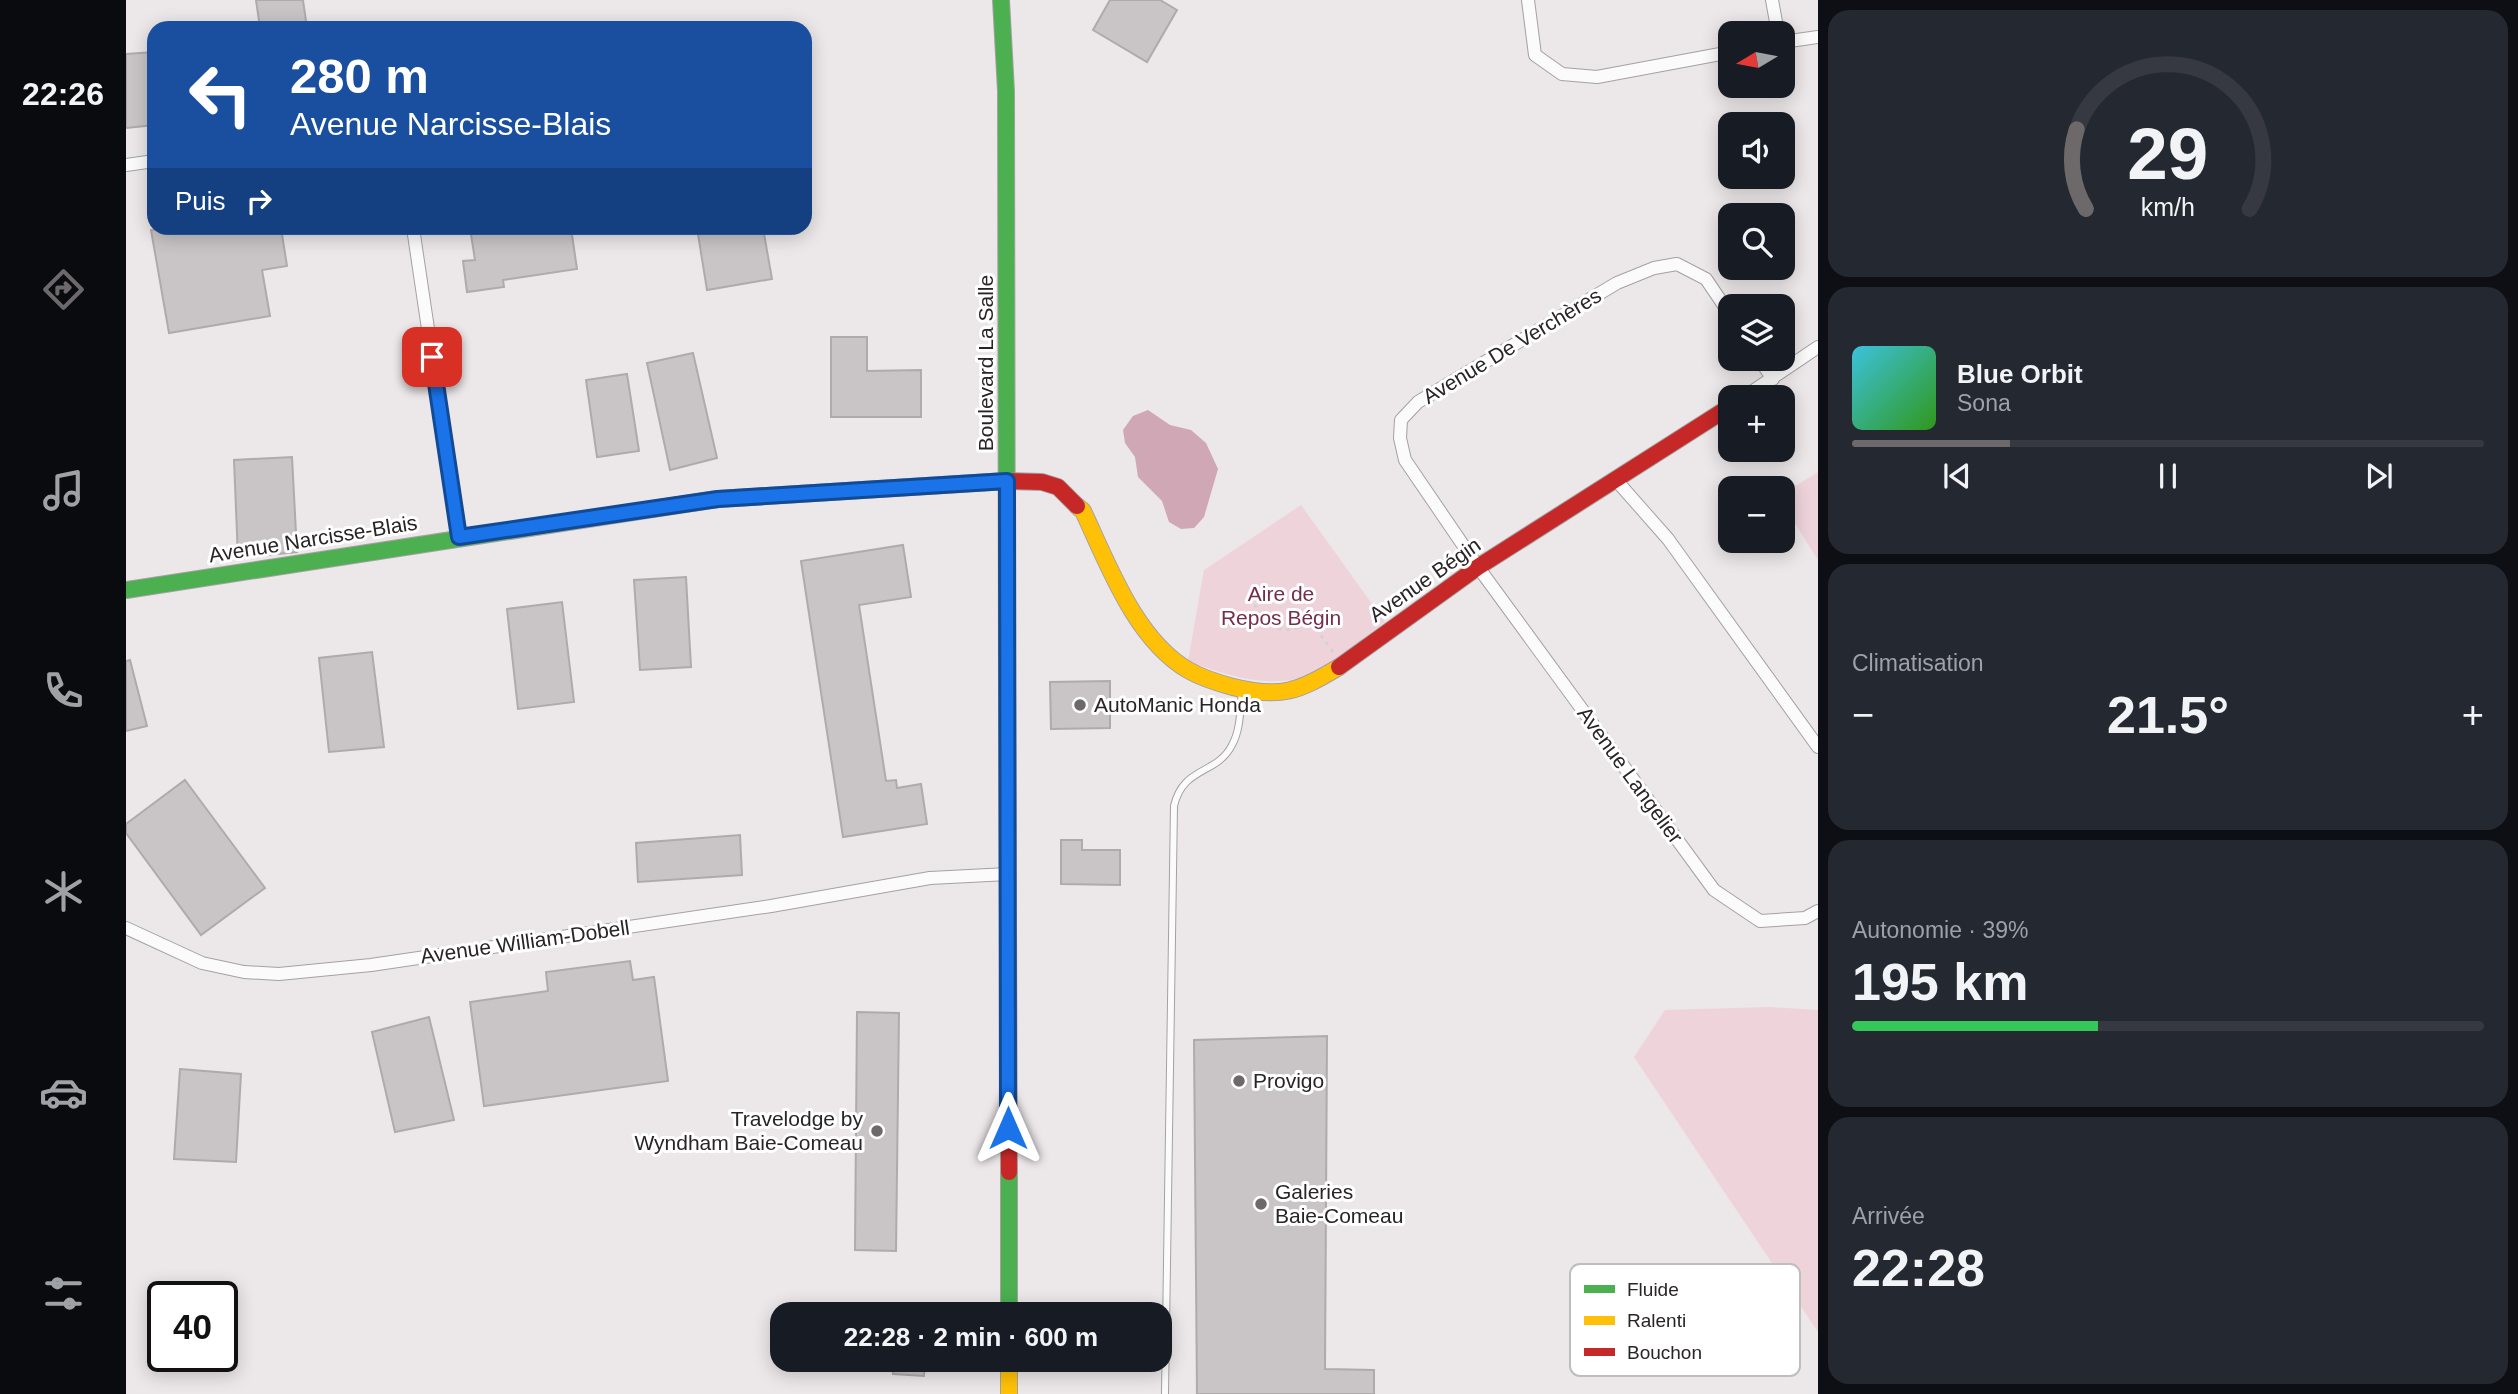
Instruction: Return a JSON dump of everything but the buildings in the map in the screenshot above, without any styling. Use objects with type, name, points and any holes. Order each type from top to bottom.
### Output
[{"type":"street","name":"Boulevard La Salle","points":[[1001,0],[1006,91],[1009,1302]]},
{"type":"street","points":[[1528,0],[1535,55],[1562,74],[1597,77],[1718,54]]},
{"type":"street","points":[[1772,0],[1776,21]]},
{"type":"street","points":[[1796,40],[1818,37]]},
{"type":"street","points":[[126,165],[147,162]]},
{"type":"street","points":[[414,235],[459,537]]},
{"type":"street","name":"Avenue De Verchères","points":[[1478,567],[1405,460],[1400,438],[1401,420],[1418,402],[1618,283],[1654,268],[1677,264],[1706,279],[1718,297]]},
{"type":"street","points":[[1763,385],[1818,347]]},
{"type":"street","points":[[1767,371],[1773,379]]},
{"type":"street","name":"Avenue Bégin","points":[[1007,481],[1042,482],[1058,487],[1083,511],[1122,594],[1157,644],[1188,670],[1211,681],[1242,689],[1280,693],[1307,686],[1342,665],[1478,567],[1718,414]]},
{"type":"street","points":[[1616,480],[1668,539],[1818,747]]},
{"type":"street","name":"Avenue Narcisse-Blais","points":[[126,590],[718,499],[1007,481]]},
{"type":"street","name":"Avenue Langelier","points":[[1478,567],[1714,890],[1760,921],[1805,918],[1818,911]]},
{"type":"street","name":"Avenue William-Dobell","points":[[126,928],[202,963],[244,972],[279,974],[371,965],[771,906],[930,878],[1008,874]]},
{"type":"street","points":[[1009,1372],[1009,1394]]},
{"type":"lane","points":[[1166,1302],[1174,806],[1177,792],[1189,777],[1224,756],[1233,745],[1239,723],[1242,689]]},
{"type":"lane","points":[[1165,1372],[1165,1394]]},
{"type":"path","points":[[1249,598],[1270,624],[1281,629],[1291,631],[1311,622],[1342,665]]},
{"type":"green space","points":[[1818,472],[1818,560],[1795,523],[1795,486]]},
{"type":"green space","name":"Aire de Repos Bégin","points":[[1301,505],[1385,622],[1319,670],[1304,677],[1254,680],[1188,661],[1204,570]]},
{"type":"green space","points":[[1770,1007],[1818,1010],[1818,1332],[1800,1305],[1800,1264],[1773,1264],[1634,1057],[1665,1010]]},
{"type":"shaded area","points":[[1148,410],[1170,425],[1191,430],[1206,443],[1218,469],[1204,517],[1194,528],[1181,529],[1169,522],[1162,501],[1138,477],[1135,457],[1125,443],[1123,430],[1133,416]]},
{"type":"traffic: fast","points":[[1001,0],[1006,91],[1007,684]]},
{"type":"traffic: fast","points":[[126,590],[718,499],[815,493]]},
{"type":"traffic: fast","points":[[1009,1172],[1009,1302]]},
{"type":"traffic: slow","points":[[1077,506],[1083,511],[1113,576],[1138,620],[1153,640],[1188,670],[1233,687],[1277,692],[1301,687],[1339,667]]},
{"type":"traffic: slow","points":[[1009,1372],[1009,1394]]},
{"type":"traffic: jam","points":[[1339,667],[1478,567],[1718,414]]},
{"type":"traffic: jam","points":[[815,493],[1007,481],[1042,482],[1058,487],[1077,506]]},
{"type":"traffic: jam","points":[[1007,684],[1009,1172]]},
{"type":"place","name":"AutoManic Honda","points":[[1080,705]]},
{"type":"place","name":"Provigo","points":[[1239,1081]]},
{"type":"place","name":"Travelodge by Wyndham Baie-Comeau","points":[[877,1131]]},
{"type":"place","name":"Galeries Baie-Comeau","points":[[1261,1204]]},
{"type":"route","points":[[432,357],[459,537],[718,499],[1007,481],[1008,1128]]}]
